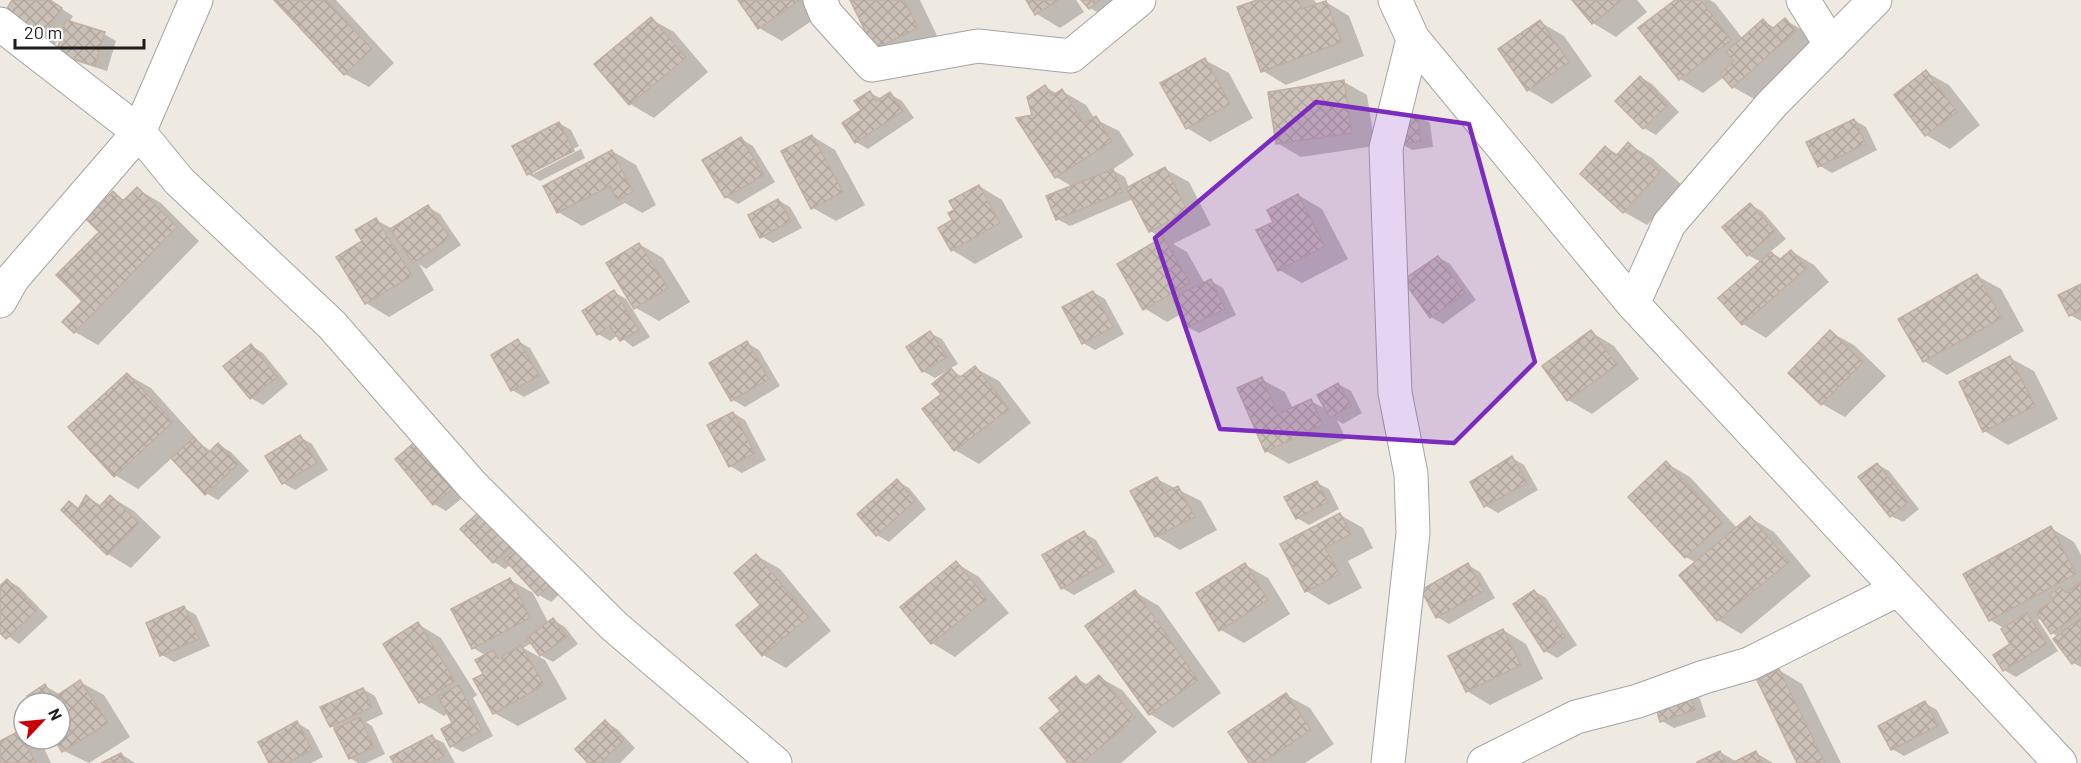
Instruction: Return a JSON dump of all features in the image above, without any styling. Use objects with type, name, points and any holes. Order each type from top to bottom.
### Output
[{"type":"street","points":[[0,301],[13,278],[139,132],[196,0]]},
{"type":"street","points":[[820,0],[825,14],[872,65],[978,46],[1071,56],[1139,0]]},
{"type":"street","points":[[1395,0],[1413,39],[1634,304],[2060,763]]},
{"type":"street","points":[[1803,0],[1831,45]]},
{"type":"street","points":[[1634,304],[1669,224],[1772,104],[1875,0]]},
{"type":"street","points":[[0,24],[139,132],[180,181],[332,325],[473,486],[615,626],[775,763]]},
{"type":"street","points":[[1388,763],[1413,533],[1411,474],[1395,393],[1386,148],[1413,39]]},
{"type":"street","points":[[1484,763],[1576,717],[1638,701],[1704,677],[1749,664],[1897,590]]},
{"type":"highlighted area","points":[[1316,102],[1469,124],[1535,362],[1454,443],[1220,429],[1155,238]]},
{"type":"building","points":[[12,0],[50,0],[62,8],[39,43],[1,19]]},
{"type":"building","points":[[274,0],[326,0],[372,49],[344,75]]},
{"type":"building","points":[[738,0],[800,0],[758,29]]},
{"type":"building","points":[[850,0],[904,0],[918,28],[874,49]]},
{"type":"building","points":[[1026,0],[1059,0],[1035,15]]},
{"type":"building","points":[[1081,0],[1100,0],[1089,9]]},
{"type":"building","points":[[1257,0],[1299,0],[1302,9],[1326,1],[1342,42],[1261,72],[1237,7]]},
{"type":"building","points":[[1572,0],[1622,0],[1592,24]]},
{"type":"building","points":[[1675,0],[1701,0],[1731,40],[1679,80],[1638,28]]},
{"type":"building","points":[[651,17],[686,58],[629,105],[594,64]]},
{"type":"building","points":[[1785,18],[1796,31],[1732,88],[1720,74],[1734,61],[1726,52],[1763,19],[1772,29]]},
{"type":"building","points":[[66,20],[105,32],[95,66],[56,53]]},
{"type":"building","points":[[1540,20],[1569,62],[1527,91],[1498,49]]},
{"type":"building","points":[[1205,58],[1230,104],[1186,129],[1160,83]]},
{"type":"building","points":[[1926,70],[1957,112],[1925,136],[1894,95]]},
{"type":"building","points":[[1640,76],[1668,105],[1643,129],[1615,101]]},
{"type":"building","points":[[1344,80],[1352,133],[1276,144],[1268,92]]},
{"type":"building","points":[[1045,85],[1052,96],[1062,89],[1084,124],[1096,116],[1112,141],[1055,178],[1016,118],[1032,115],[1027,97]]},
{"type":"building","points":[[870,91],[876,101],[890,92],[903,111],[855,143],[842,123],[861,110],[854,101]]},
{"type":"building","points":[[1418,115],[1421,141],[1399,144],[1396,118]]},
{"type":"building","points":[[1854,119],[1866,144],[1818,167],[1806,142]]},
{"type":"building","points":[[559,122],[574,151],[527,175],[512,146]]},
{"type":"building","points":[[812,135],[843,192],[811,209],[781,151]]},
{"type":"building","points":[[741,137],[764,175],[725,198],[702,160]]},
{"type":"building","points":[[1628,142],[1660,172],[1623,213],[1580,174],[1605,146],[1616,156]]},
{"type":"building","points":[[612,150],[633,192],[617,200],[610,186],[557,213],[543,186]]},
{"type":"building","points":[[1165,167],[1188,211],[1149,232],[1126,188]]},
{"type":"building","points":[[1113,169],[1122,192],[1056,220],[1046,196]]},
{"type":"building","points":[[979,185],[1000,223],[951,251],[938,228],[952,220],[948,213],[954,210],[949,201]]},
{"type":"building","points":[[137,187],[177,227],[74,333],[62,322],[82,301],[56,275],[99,232],[86,219],[113,191],[123,201]]},
{"type":"building","points":[[1298,194],[1325,246],[1278,271],[1256,230],[1273,222],[1267,210]]},
{"type":"building","points":[[778,199],[791,221],[760,238],[748,215]]},
{"type":"building","points":[[1750,203],[1775,231],[1747,256],[1722,227]]},
{"type":"building","points":[[428,205],[450,238],[413,263],[390,229]]},
{"type":"building","points":[[376,218],[412,276],[365,304],[336,257],[362,241],[355,230]]},
{"type":"building","points":[[1163,237],[1190,283],[1143,310],[1117,264]]},
{"type":"building","points":[[639,243],[668,288],[634,309],[606,263]]},
{"type":"building","points":[[1791,250],[1807,268],[1742,325],[1718,298],[1771,252],[1779,260]]},
{"type":"building","points":[[1438,256],[1465,293],[1430,318],[1403,280]]},
{"type":"building","points":[[1977,274],[2002,318],[1923,362],[1898,319]]},
{"type":"building","points":[[1211,279],[1225,309],[1186,328],[1172,298]]},
{"type":"building","points":[[2081,284],[2081,310],[2069,316],[2058,295]]},
{"type":"building","points":[[614,290],[639,330],[620,341],[610,326],[597,335],[582,311]]},
{"type":"building","points":[[1093,291],[1113,327],[1082,344],[1062,307]]},
{"type":"building","points":[[1591,330],[1617,365],[1567,401],[1542,366]]},
{"type":"building","points":[[1830,330],[1863,362],[1821,405],[1788,373]]},
{"type":"building","points":[[930,331],[947,357],[922,372],[906,347]]},
{"type":"building","points":[[518,339],[539,376],[511,391],[491,355]]},
{"type":"building","points":[[747,341],[769,379],[731,401],[709,363]]},
{"type":"building","points":[[251,344],[277,377],[250,399],[223,366]]},
{"type":"building","points":[[2010,356],[2035,406],[1983,432],[1959,382]]},
{"type":"building","points":[[975,366],[1009,409],[954,451],[922,409],[941,394],[932,384],[951,368],[959,378]]},
{"type":"building","points":[[127,373],[173,422],[114,477],[68,427]]},
{"type":"building","points":[[1262,377],[1278,414],[1311,399],[1323,425],[1265,452],[1237,388]]},
{"type":"building","points":[[1338,383],[1351,406],[1330,418],[1317,395]]},
{"type":"building","points":[[733,412],[755,453],[729,467],[707,425]]},
{"type":"building","points":[[300,435],[317,463],[282,484],[265,456]]},
{"type":"building","points":[[194,437],[208,453],[218,443],[238,464],[205,495],[171,458]]},
{"type":"building","points":[[416,441],[454,488],[433,505],[395,459]]},
{"type":"building","points":[[1512,456],[1527,483],[1484,507],[1470,482]]},
{"type":"building","points":[[1666,461],[1723,523],[1685,558],[1628,497]]},
{"type":"building","points":[[1877,463],[1908,502],[1890,517],[1858,477]]},
{"type":"building","points":[[1157,477],[1165,493],[1178,486],[1195,517],[1155,537],[1130,491]]},
{"type":"building","points":[[897,479],[915,501],[876,536],[857,514]]},
{"type":"building","points":[[1317,481],[1328,502],[1296,519],[1284,497]]},
{"type":"building","points":[[86,495],[99,507],[110,495],[139,523],[107,555],[61,510],[69,501],[78,509]]},
{"type":"building","points":[[481,510],[513,545],[493,563],[460,529]]},
{"type":"building","points":[[1340,513],[1351,534],[1325,548],[1340,574],[1305,592],[1280,544]]},
{"type":"building","points":[[1750,516],[1789,562],[1717,621],[1679,575]]},
{"type":"building","points":[[2051,526],[2076,574],[1989,621],[1963,574]]},
{"type":"building","points":[[1084,531],[1104,565],[1061,589],[1042,555]]},
{"type":"building","points":[[519,546],[552,583],[538,596],[504,559]]},
{"type":"building","points":[[756,554],[809,617],[762,656],[736,625],[760,605],[734,573]]},
{"type":"building","points":[[956,561],[987,599],[931,644],[900,607]]},
{"type":"building","points":[[1245,563],[1268,600],[1219,631],[1196,593]]},
{"type":"building","points":[[1468,563],[1484,591],[1436,618],[1421,590]]},
{"type":"building","points":[[510,578],[530,618],[472,649],[451,609]]},
{"type":"building","points":[[7,579],[37,610],[6,639],[0,633],[0,586]]},
{"type":"building","points":[[2081,582],[2081,612],[2051,634],[2036,612],[2053,600],[2049,595],[2061,587],[2066,593]]},
{"type":"building","points":[[1135,590],[1198,680],[1149,715],[1085,626]]},
{"type":"building","points":[[1534,590],[1565,637],[1544,652],[1513,604]]},
{"type":"building","points":[[184,606],[199,639],[160,656],[146,623]]},
{"type":"building","points":[[2027,613],[2047,644],[2003,671],[1993,655],[2010,644],[2001,629]]},
{"type":"building","points":[[553,618],[567,637],[540,656],[527,638]]},
{"type":"building","points":[[2081,618],[2081,656],[2072,664],[2053,639]]},
{"type":"building","points":[[418,622],[455,681],[419,703],[383,644]]},
{"type":"building","points":[[1503,629],[1521,665],[1466,692],[1448,656]]},
{"type":"building","points":[[521,645],[544,685],[493,714],[473,679],[483,674],[475,660],[493,650],[498,659]]},
{"type":"building","points":[[1779,669],[1825,763],[1797,763],[1757,680]]},
{"type":"building","points":[[1099,675],[1135,718],[1082,763],[1068,763],[1040,728],[1060,711],[1049,698],[1076,676],[1084,687]]},
{"type":"building","points":[[80,680],[108,723],[72,746],[72,691],[64,691]]},
{"type":"building","points":[[45,684],[49,691],[34,691]]},
{"type":"building","points":[[459,685],[482,730],[450,747],[441,729],[452,723],[438,696]]},
{"type":"building","points":[[363,688],[372,707],[330,727],[320,707]]},
{"type":"building","points":[[1688,690],[1695,710],[1660,722],[1654,701]]},
{"type":"building","points":[[1286,693],[1311,730],[1262,763],[1249,763],[1228,732]]},
{"type":"building","points":[[1925,701],[1938,726],[1891,750],[1878,726]]},
{"type":"building","points":[[360,717],[374,747],[349,759],[334,729]]},
{"type":"building","points":[[605,720],[624,740],[601,763],[588,763],[575,749]]},
{"type":"building","points":[[297,721],[312,750],[287,763],[269,763],[258,742]]},
{"type":"building","points":[[12,735],[12,751],[30,751],[36,763],[0,763],[0,741]]},
{"type":"building","points":[[432,735],[444,756],[431,763],[394,763],[390,757]]},
{"type":"building","points":[[1720,751],[1726,763],[1697,763],[1697,762]]},
{"type":"building","points":[[1756,751],[1762,763],[1732,763]]},
{"type":"building","points":[[121,753],[126,763],[101,763]]}]
